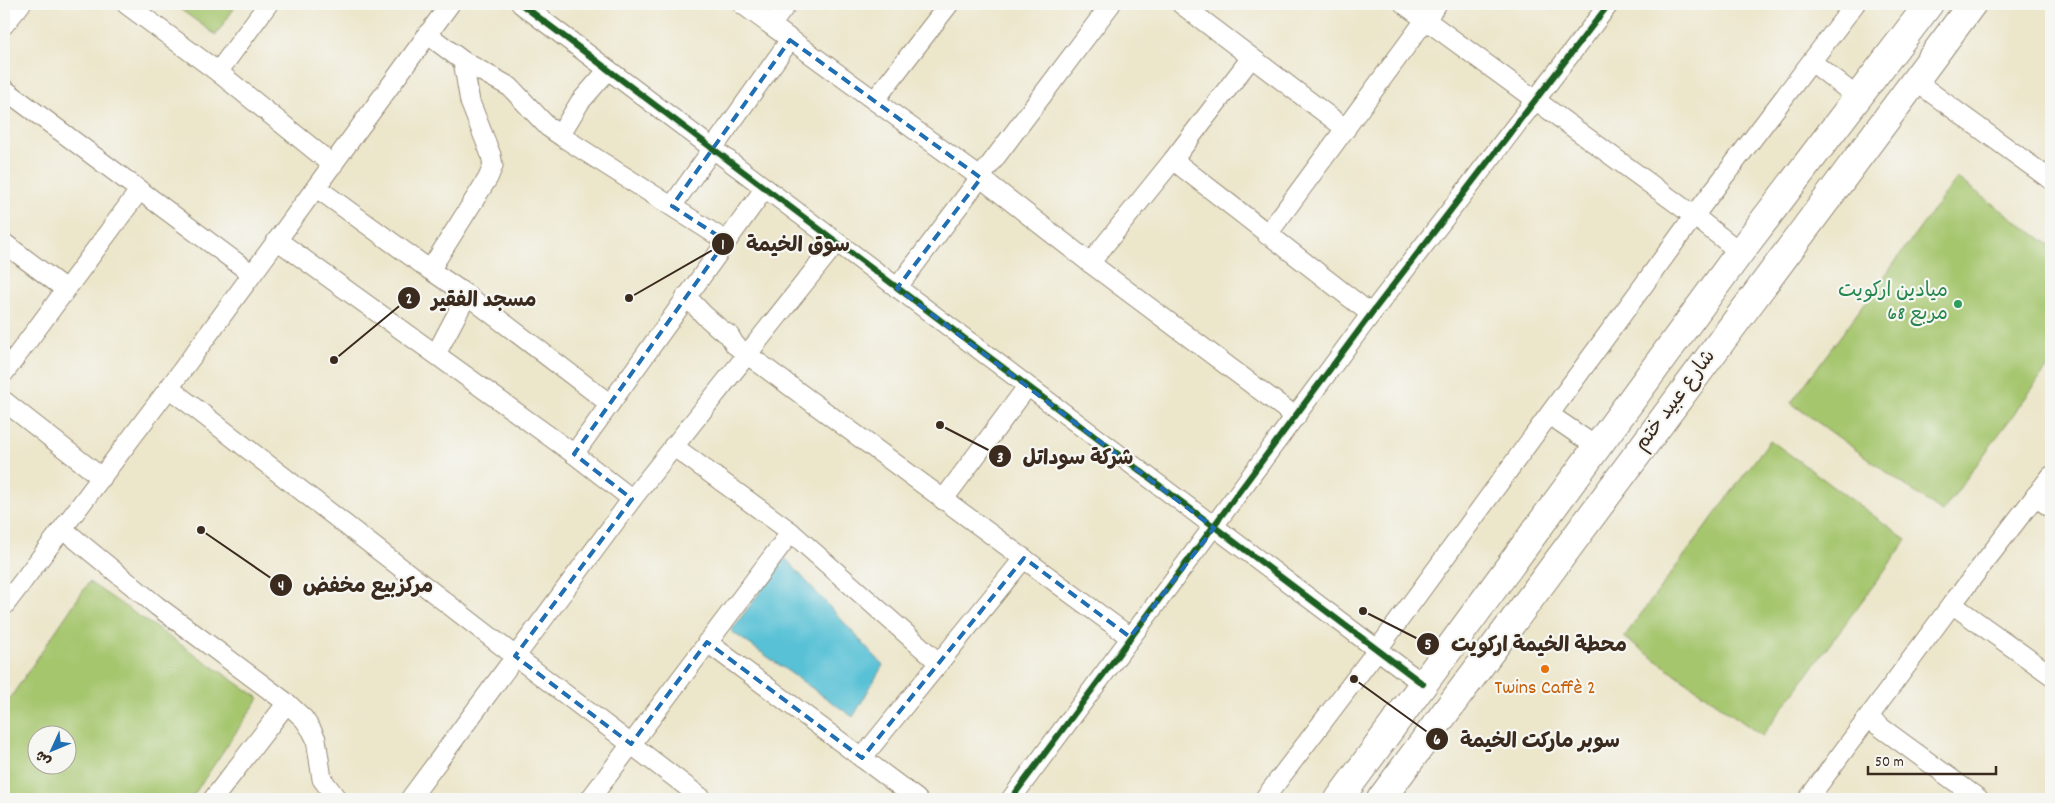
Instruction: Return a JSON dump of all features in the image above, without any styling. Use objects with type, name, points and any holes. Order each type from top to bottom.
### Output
[{"type":"main road","name":"شارع عبيد ختم","points":[[1339,799],[1740,252],[1929,4]]},
{"type":"main road","name":"شارع عبيد ختم","points":[[1381,799],[1972,4]]},
{"type":"street","points":[[4,25],[21,4]]},
{"type":"street","points":[[126,4],[218,72],[333,165]]},
{"type":"street","points":[[218,72],[268,4]]},
{"type":"street","points":[[4,606],[170,388],[450,4]]},
{"type":"street","points":[[521,4],[1423,684]]},
{"type":"street","points":[[742,4],[981,178],[1090,263],[1296,417]]},
{"type":"street","points":[[771,26],[787,4]]},
{"type":"street","points":[[875,100],[949,4]]},
{"type":"street","points":[[897,288],[1111,4]]},
{"type":"street","points":[[1181,4],[1346,129]]},
{"type":"street","points":[[1404,4],[1694,216],[1740,252]]},
{"type":"street","points":[[1267,234],[1437,4]]},
{"type":"street","points":[[1011,799],[1371,314],[1609,4]]},
{"type":"street","points":[[1264,799],[1378,649],[1694,216],[1855,4]]},
{"type":"street","points":[[427,34],[462,61],[510,87],[548,127],[726,241]]},
{"type":"street","points":[[672,206],[790,40]]},
{"type":"street","points":[[1090,263],[1173,160],[1251,58]]},
{"type":"street","points":[[430,270],[488,178],[493,166],[491,155],[470,102],[462,61]]},
{"type":"street","points":[[1812,62],[1857,97]]},
{"type":"street","points":[[564,138],[563,130],[580,102],[608,70]]},
{"type":"street","points":[[1914,80],[2051,180]]},
{"type":"street","points":[[4,89],[252,274]]},
{"type":"street","points":[[1173,160],[1371,314]]},
{"type":"street","points":[[317,188],[467,295],[610,404]]},
{"type":"street","points":[[574,454],[765,188]]},
{"type":"street","points":[[4,373],[139,191]]},
{"type":"street","points":[[277,240],[574,454],[632,499]]},
{"type":"street","points":[[410,799],[632,499],[836,242]]},
{"type":"street","points":[[4,243],[65,289]]},
{"type":"street","points":[[436,354],[467,295]]},
{"type":"street","points":[[686,296],[714,325],[729,335],[735,345],[1130,638]]},
{"type":"street","points":[[943,500],[1027,387]]},
{"type":"street","points":[[170,388],[514,656],[703,799]]},
{"type":"street","points":[[4,401],[102,478]]},
{"type":"street","points":[[1550,415],[1598,448]]},
{"type":"street","points":[[673,446],[792,532],[938,662]]},
{"type":"street","points":[[1808,799],[1952,604],[2051,476]]},
{"type":"street","points":[[2036,496],[2051,508]]},
{"type":"street","points":[[63,529],[157,606],[287,704],[304,719],[316,740],[322,779],[337,799]]},
{"type":"street","points":[[590,799],[792,532]]},
{"type":"street","points":[[862,758],[1024,558]]},
{"type":"street","points":[[1952,604],[2051,675]]},
{"type":"street","points":[[707,642],[917,799]]},
{"type":"street","points":[[213,799],[287,704]]},
{"type":"street","points":[[1868,718],[1980,799]]},
{"type":"highlighted area","points":[[790,40],[981,178],[897,288],[1214,528],[1130,637],[1024,558],[862,758],[707,642],[631,744],[515,656],[632,499],[574,454],[726,241],[672,206]]},
{"type":"green space","points":[[173,4],[237,4],[216,35]]},
{"type":"green space","name":"ميادين اركويت مربع 68","points":[[1957,178],[2051,246],[2051,363],[1942,512],[1791,403]]},
{"type":"green space","points":[[1770,440],[1907,540],[1762,736],[1624,637]]},
{"type":"green space","points":[[89,582],[259,698],[191,799],[4,799],[4,707]]},
{"type":"water","points":[[785,558],[883,665],[853,717],[731,631]]},
{"type":"cycle path","points":[[521,4],[1423,684]]},
{"type":"cycle path","points":[[1011,799],[1371,314],[1609,4]]},
{"type":"place","name":"سوق الخيمة","points":[[629,298]]},
{"type":"place","name":"ميادين اركويت مربع 68","points":[[1958,304]]},
{"type":"place","name":"مسجد الفقير","points":[[334,360]]},
{"type":"place","name":"شركة سوداتل","points":[[940,425]]},
{"type":"place","name":"مركزبيع مخفض","points":[[201,530]]},
{"type":"place","name":"محطة الخيمة اركويت","points":[[1363,611]]},
{"type":"place","name":"Twins Caffè 2","points":[[1545,669]]},
{"type":"place","name":"سوبر ماركت الخيمة","points":[[1354,679]]}]
